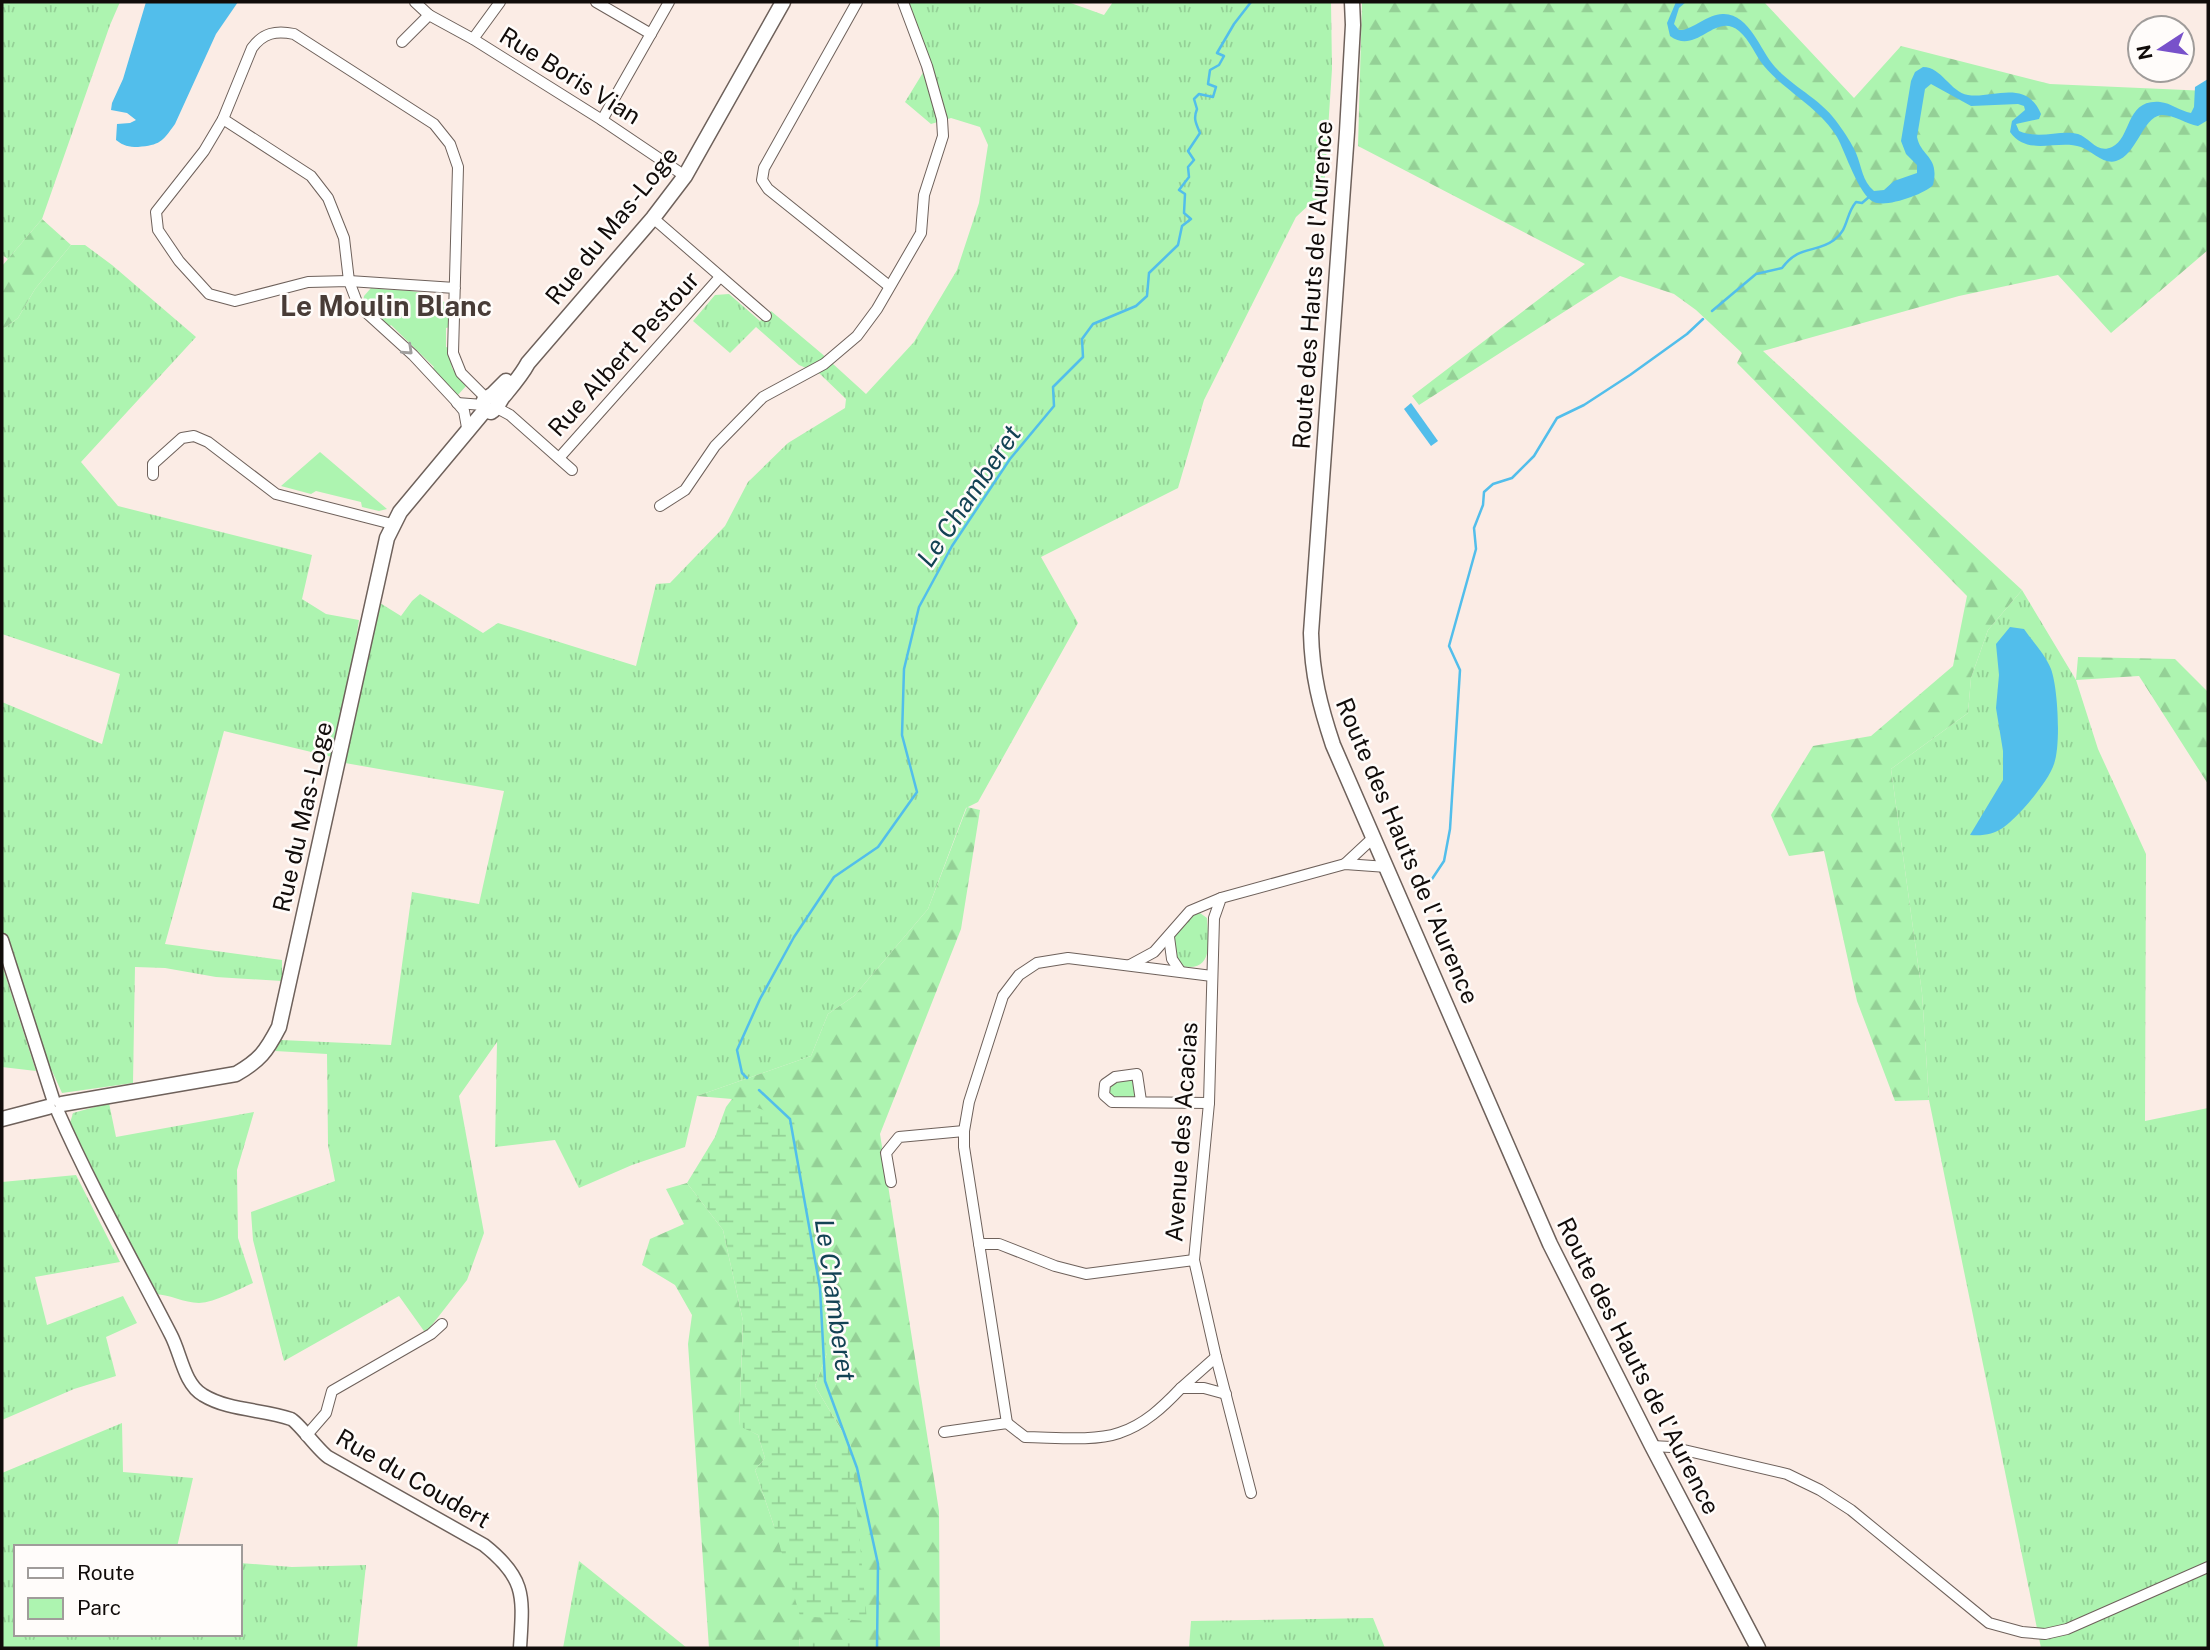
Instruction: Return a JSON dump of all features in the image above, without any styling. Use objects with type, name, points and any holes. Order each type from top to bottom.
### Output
[{"type":"main road","name":"Rue du Mas-Loge","points":[[2,1119],[55,1105],[236,1074],[254,1064],[266,1052],[279,1027],[385,549],[393,524],[490,404],[653,218],[685,176],[783,2]]},
{"type":"main road","name":"Route des Hauts de l'Aurence","points":[[1352,2],[1348,119],[1311,633],[1312,660],[1320,705],[1333,745],[1550,1244],[1758,1648]]},
{"type":"street","name":"Rue Boris Vian","points":[[415,2],[429,15],[473,39],[602,120],[685,176]]},
{"type":"street","points":[[473,39],[500,2]]},
{"type":"street","points":[[597,2],[651,34]]},
{"type":"street","points":[[602,120],[669,2]]},
{"type":"street","points":[[857,2],[764,168],[762,180],[768,189],[889,286]]},
{"type":"street","points":[[660,506],[685,490],[715,446],[763,397],[824,364],[857,336],[877,309],[921,233],[923,195],[943,136],[942,119],[903,2]]},
{"type":"street","points":[[402,42],[429,15]]},
{"type":"street","name":"Rue Albert Pestour","points":[[223,119],[252,48],[267,34],[281,31],[294,34],[434,124],[450,144],[458,167],[453,353],[456,365],[460,373],[490,404],[510,415],[572,470]]},
{"type":"street","points":[[455,288],[349,281],[307,282],[235,301],[209,294],[178,261],[158,230],[156,212],[204,151],[223,119],[311,176],[328,198],[344,238],[349,281],[358,305],[414,355],[464,411],[468,432]]},
{"type":"street","points":[[653,218],[765,316]]},
{"type":"street","name":"Rue Albert Pestour","points":[[559,458],[720,277]]},
{"type":"street","points":[[457,403],[490,404]]},
{"type":"street","points":[[153,475],[153,464],[182,438],[194,436],[208,442],[276,494],[393,524]]},
{"type":"street","points":[[1345,864],[1374,837]]},
{"type":"street","points":[[1130,965],[1154,952],[1190,911],[1221,898],[1345,864],[1387,867]]},
{"type":"street","name":"Avenue des Acacias","points":[[1221,898],[1214,918],[1209,1103],[1194,1260],[1251,1493]]},
{"type":"street","points":[[1169,937],[1172,959],[1180,971]]},
{"type":"street","name":"Rue du Coudert","points":[[2,940],[55,1105],[109,1220],[173,1339],[193,1386],[202,1395],[226,1404],[294,1420],[328,1457],[484,1545],[514,1574],[520,1589],[520,1648]]},
{"type":"street","points":[[1212,976],[1068,958],[1054,958],[1037,963],[1019,975],[1003,996],[969,1102],[964,1130],[1007,1423],[1025,1437],[1116,1434],[1132,1428],[1159,1410],[1216,1357]]},
{"type":"street","points":[[1141,1101],[1209,1103]]},
{"type":"street","points":[[891,1182],[886,1153],[899,1137],[964,1130]]},
{"type":"street","points":[[979,1244],[999,1244],[1086,1275],[1194,1260]]},
{"type":"street","points":[[306,1436],[326,1413],[332,1391],[431,1334],[442,1324]]},
{"type":"street","points":[[1181,1388],[1204,1388],[1226,1394]]},
{"type":"street","points":[[944,1432],[1007,1423]]},
{"type":"street","points":[[1652,1446],[1671,1447],[1787,1475],[1820,1490],[1871,1526],[1989,1623],[2014,1630],[2045,1634],[2067,1629],[2208,1567]]},
{"type":"green space","points":[[2,2],[120,2],[42,219],[8,259],[2,255]]},
{"type":"green space","points":[[903,2],[1068,2],[1104,15],[1113,2],[1331,2],[1332,69],[1323,206],[1312,202],[1296,217],[1204,400],[1178,488],[1041,557],[1078,623],[978,802],[966,808],[928,909],[854,996],[828,1014],[811,1056],[697,1096],[685,1147],[632,1165],[579,1188],[555,1140],[495,1147],[497,1042],[459,1096],[484,1233],[467,1280],[428,1330],[424,1331],[399,1296],[284,1361],[253,1240],[251,1212],[335,1181],[328,1145],[327,1054],[275,1051],[281,1040],[391,1045],[412,892],[479,904],[504,791],[345,763],[380,603],[401,616],[420,594],[483,633],[498,623],[636,666],[656,584],[670,583],[725,526],[748,482],[788,443],[845,408],[846,399],[820,374],[799,365],[756,327],[730,353],[693,321],[715,295],[729,294],[760,321],[771,311],[866,394],[914,342],[957,270],[979,203],[988,145],[980,127],[951,118],[931,124],[905,102],[927,66]]},
{"type":"green space","points":[[1362,2],[1764,2],[1854,98],[1901,46],[2050,84],[2208,91],[2208,250],[2111,333],[2058,275],[1959,296],[1763,351],[2022,590],[1988,630],[1971,678],[1968,713],[1891,769],[1922,993],[1929,1100],[1895,1101],[1857,1001],[1824,851],[1789,856],[1771,815],[1813,746],[1871,736],[1953,666],[1967,596],[1737,363],[1742,353],[1696,310],[1674,294],[1620,276],[1419,405],[1412,396],[1585,264],[1358,146]]},
{"type":"green space","points":[[42,219],[71,245],[35,289],[18,318],[2,330],[2,266]]},
{"type":"green space","points":[[71,245],[85,245],[196,337],[81,462],[118,506],[312,555],[302,599],[326,614],[359,620],[332,757],[224,731],[165,944],[282,960],[282,981],[216,977],[165,968],[135,967],[133,1083],[62,1093],[52,1071],[44,1072],[2,940],[2,702],[102,744],[120,674],[2,634],[2,330],[18,318],[35,289]]},
{"type":"green space","points":[[371,288],[426,294],[445,303],[450,310],[446,347],[449,348],[452,368],[466,386],[457,396],[432,369],[434,367],[363,302],[364,296]]},
{"type":"green space","points":[[320,452],[387,509],[379,511],[362,507],[361,502],[281,486]]},
{"type":"green space","points":[[2022,590],[2076,680],[2098,749],[2146,854],[2145,1121],[2208,1108],[2208,1648],[2041,1648],[1929,1100],[1922,993],[1891,769],[1968,713],[1971,678],[1988,630]]},
{"type":"green space","points":[[2078,657],[2175,659],[2208,692],[2208,784],[2139,676],[2076,680]]},
{"type":"green space","points":[[967,807],[980,810],[961,929],[880,1134],[939,1511],[940,1648],[865,1648],[799,1638],[800,1648],[709,1648],[688,1344],[692,1315],[675,1285],[642,1265],[650,1239],[684,1224],[666,1189],[687,1183],[723,1230],[743,1321],[739,1425],[758,1435],[765,1458],[755,1470],[774,1526],[851,1446],[815,1386],[827,1353],[732,1099],[697,1096],[811,1056],[828,1014],[854,996],[928,909]]},
{"type":"green space","points":[[1200,913],[1207,918],[1207,953],[1200,965],[1181,966],[1176,960],[1173,938],[1194,914]]},
{"type":"green space","points":[[2,965],[36,1071],[2,1067]]},
{"type":"green space","points":[[1137,1074],[1141,1101],[1112,1102],[1105,1084]]},
{"type":"green space","points":[[732,1099],[794,1121],[820,1288],[827,1353],[815,1386],[851,1446],[867,1621],[800,1616],[755,1470],[765,1458],[758,1435],[739,1426],[743,1321],[723,1230],[687,1183],[715,1137],[726,1107]]},
{"type":"green space","points":[[109,1103],[116,1137],[254,1112],[237,1170],[238,1238],[253,1283],[219,1298],[199,1303],[154,1294],[70,1123],[73,1113]]},
{"type":"green space","points":[[76,1175],[120,1262],[35,1277],[47,1325],[123,1296],[137,1323],[106,1337],[116,1376],[74,1389],[2,1420],[2,1182]]},
{"type":"green space","points":[[122,1423],[123,1472],[193,1478],[177,1545],[14,1545],[14,1636],[242,1636],[242,1563],[292,1567],[366,1565],[357,1648],[2,1648],[2,1473]]},
{"type":"green space","points":[[579,1561],[687,1648],[563,1648]]},
{"type":"green space","points":[[1373,1618],[1385,1648],[1189,1648],[1191,1621]]},
{"type":"green space","points":[[799,1637],[865,1645],[865,1648],[800,1648]]},
{"type":"water","points":[[146,2],[238,2],[216,34],[171,130],[156,144],[131,147],[116,140],[117,124],[136,120],[127,113],[111,110]]},
{"type":"water","points":[[1676,2],[1686,2],[1679,8],[1674,24],[1679,30],[1718,14],[1741,20],[1754,34],[1775,67],[1817,101],[1844,131],[1865,178],[1874,191],[1884,190],[1894,181],[1917,173],[1917,165],[1906,154],[1901,141],[1911,81],[1915,72],[1923,67],[1936,71],[1956,89],[1968,95],[2008,92],[2027,96],[2041,114],[2039,119],[2016,124],[2019,131],[2035,135],[2078,134],[2098,147],[2107,149],[2123,136],[2141,106],[2160,102],[2191,113],[2195,87],[2208,79],[2208,120],[2198,126],[2166,115],[2154,118],[2129,152],[2112,162],[2072,145],[2025,144],[2010,132],[2012,121],[2025,110],[2024,106],[1971,106],[1931,84],[1925,89],[1917,137],[1934,168],[1933,185],[1905,199],[1887,203],[1874,202],[1863,191],[1830,127],[1764,66],[1739,31],[1730,26],[1722,26],[1689,41],[1680,41],[1670,36],[1667,23]]},
{"type":"water","points":[[1411,403],[1438,441],[1431,446],[1404,409]]},
{"type":"water","points":[[2010,627],[2024,629],[2051,669],[2058,716],[2056,755],[2045,781],[2012,821],[1994,832],[1970,835],[2003,780],[2003,751],[1996,708],[1999,675],[1996,644]]},
{"type":"waterway","name":"Le Chamberet","points":[[747,1078],[742,1073],[737,1050],[760,999],[794,937],[834,877],[878,847],[917,792],[902,735],[904,669],[919,607],[952,546],[1010,459],[1054,406],[1053,387],[1083,357],[1082,339],[1093,324],[1136,306],[1147,296],[1149,273],[1178,245],[1182,226],[1191,219],[1184,213],[1185,194],[1179,190],[1189,177],[1188,167],[1194,160],[1188,151],[1200,133],[1194,99],[1199,94],[1213,97],[1216,87],[1208,84],[1210,70],[1219,65],[1224,56],[1217,53],[1251,2]]},
{"type":"waterway","points":[[1712,311],[1756,274],[1782,268],[1795,255],[1834,240],[1842,231],[1856,202],[1862,203],[1869,197]]},
{"type":"waterway","points":[[1430,882],[1444,861],[1450,829],[1460,670],[1449,646],[1476,549],[1474,528],[1483,505],[1484,492],[1493,484],[1512,478],[1534,456],[1557,418],[1584,405],[1630,375],[1687,334],[1703,319]]},
{"type":"waterway","name":"Le Chamberet","points":[[759,1090],[790,1119],[820,1288],[825,1381],[857,1468],[878,1564],[877,1648]]},
{"type":"district","name":"Le Moulin Blanc","points":[[386,306]]}]
